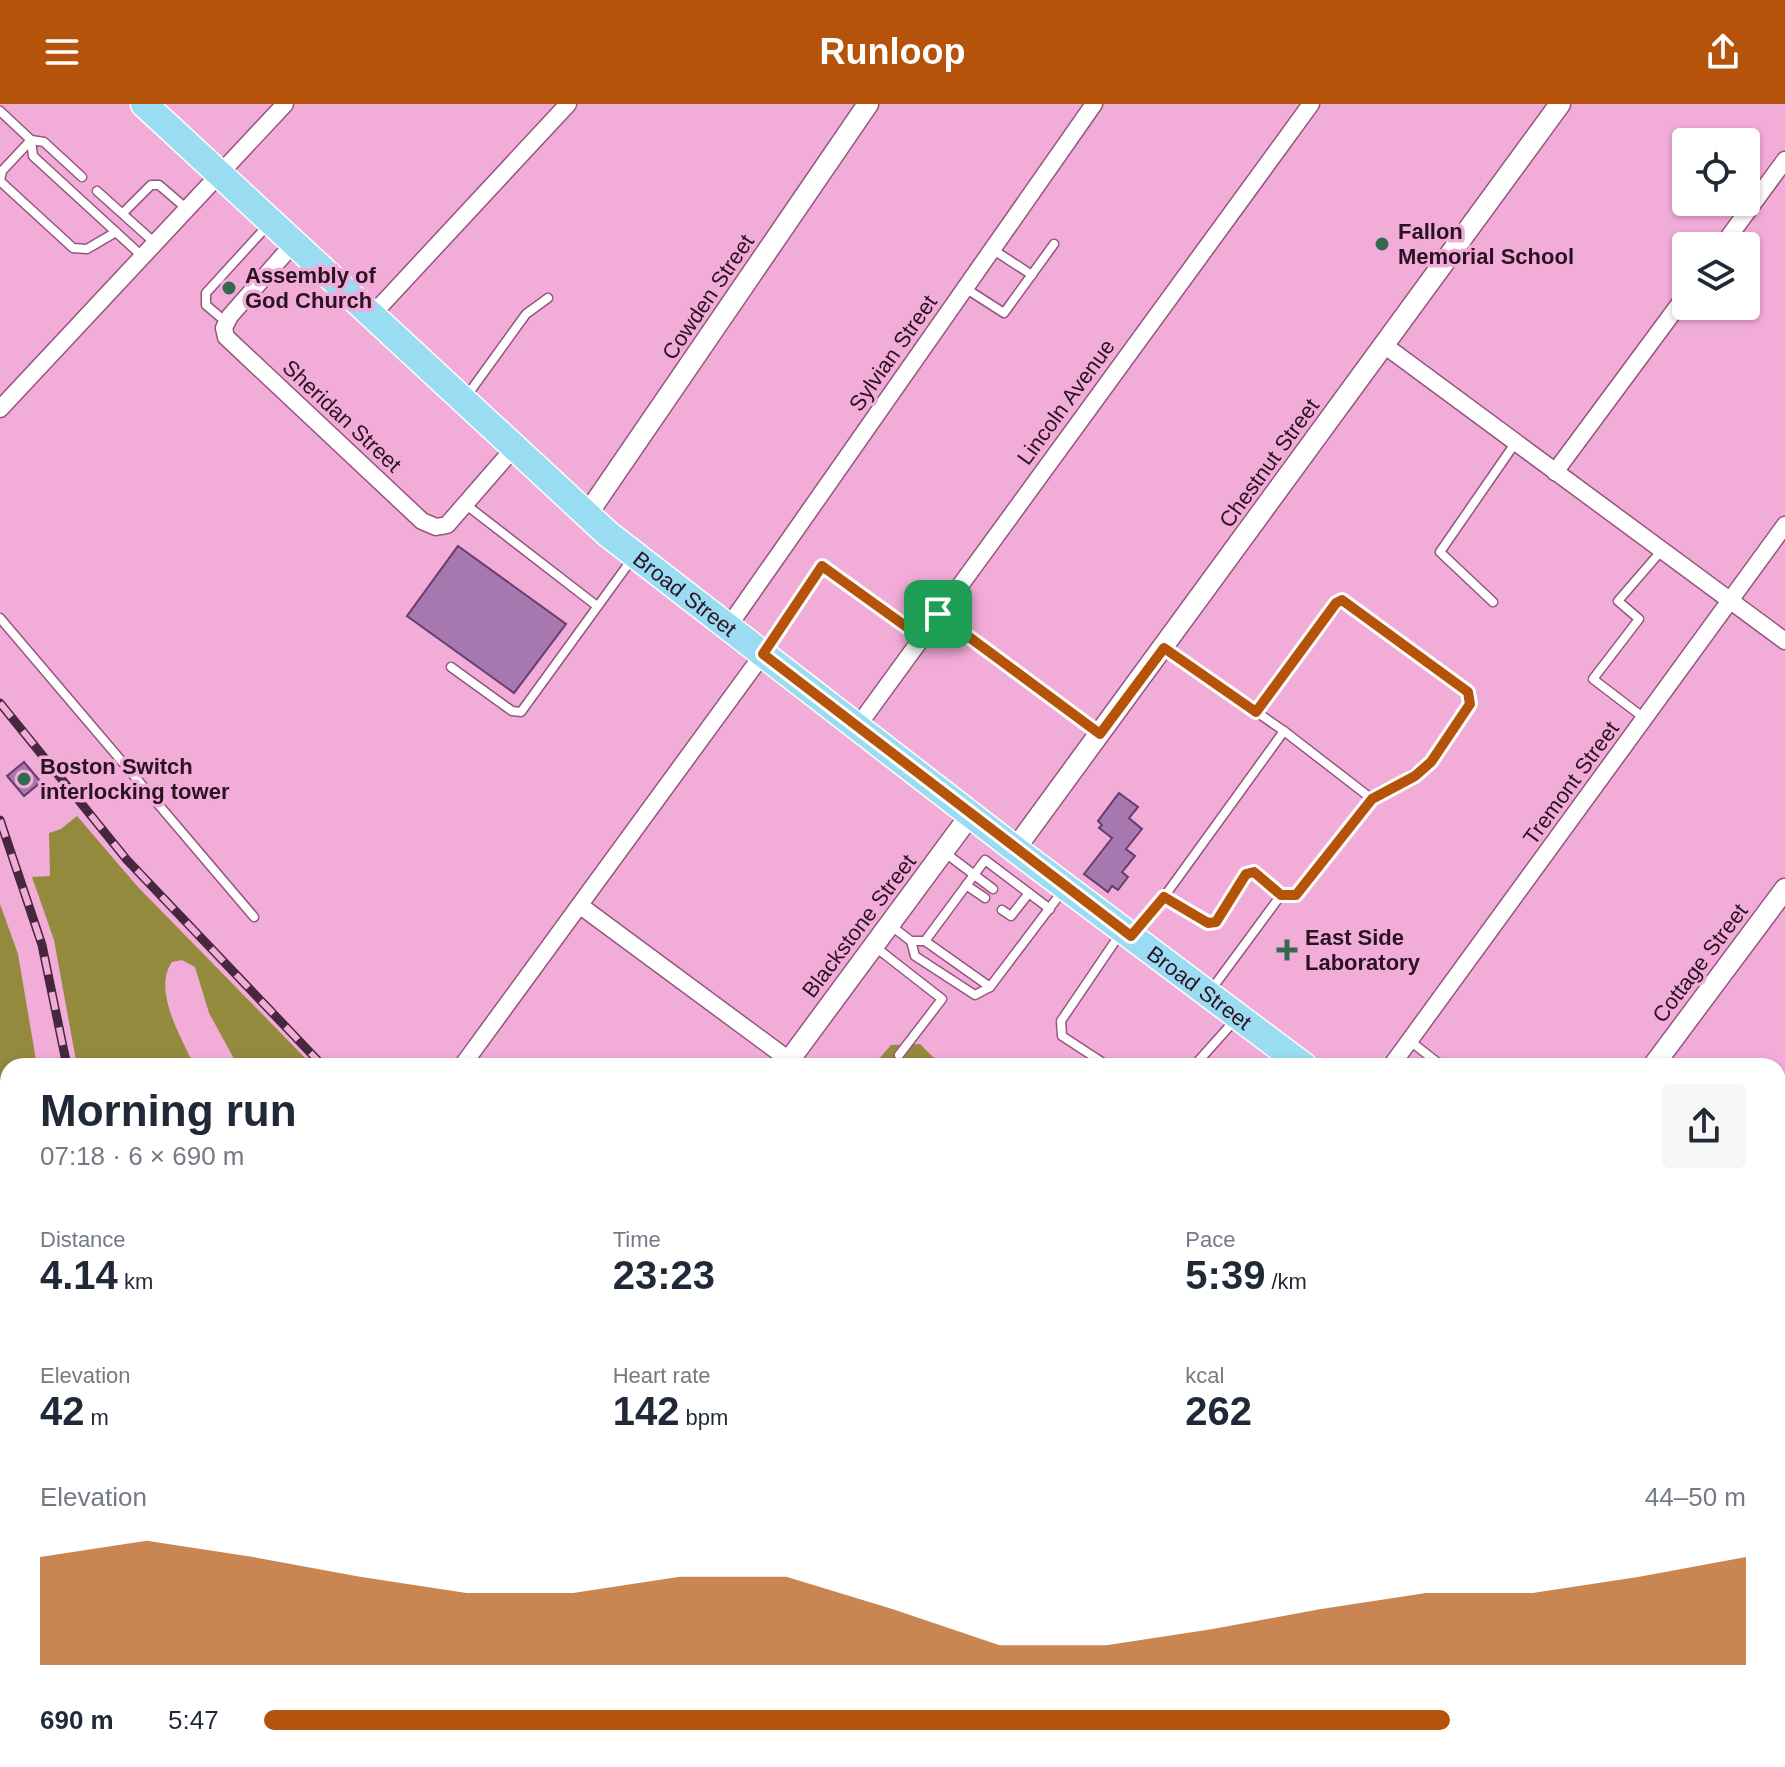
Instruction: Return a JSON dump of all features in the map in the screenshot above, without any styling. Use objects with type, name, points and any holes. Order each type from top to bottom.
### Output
[{"type":"main road","name":"Broad Street","points":[[144,104],[586,516],[1008,844],[1293,1058]]},
{"type":"street","points":[[0,409],[285,104]]},
{"type":"street","points":[[372,315],[568,104]]},
{"type":"street","name":"Cowden Street","points":[[586,516],[868,104]]},
{"type":"street","name":"Sylvian Street","points":[[728,627],[1094,104]]},
{"type":"street","name":"Lincoln Avenue","points":[[857,727],[1311,104]]},
{"type":"street","name":"Chestnut Street","points":[[1008,844],[1100,734],[1560,104]]},
{"type":"street","points":[[1732,232],[1785,160]]},
{"type":"street","points":[[226,323],[294,243]]},
{"type":"street","points":[[1555,472],[1672,314]]},
{"type":"street","name":"Sheridan Street","points":[[226,323],[226,337],[422,521],[436,527],[447,525],[514,448]]},
{"type":"street","points":[[1384,345],[1785,641]]},
{"type":"street","name":"Tremont Street","points":[[1397,1058],[1785,525]]},
{"type":"street","points":[[468,1058],[582,907],[763,654]]},
{"type":"street","name":"Blackstone Street","points":[[791,1058],[971,814]]},
{"type":"street","name":"Cottage Street","points":[[1659,1058],[1782,898]]},
{"type":"street","points":[[582,907],[780,1058]]},
{"type":"lane","points":[[0,111],[31,140],[44,142],[82,177]]},
{"type":"lane","points":[[31,140],[33,156],[142,257]]},
{"type":"lane","points":[[31,140],[2,171],[0,181],[73,248],[87,249],[116,232]]},
{"type":"lane","points":[[123,213],[151,185],[159,185],[187,209]]},
{"type":"lane","points":[[97,191],[155,243]]},
{"type":"lane","points":[[226,323],[206,305],[206,293],[271,222]]},
{"type":"lane","points":[[965,288],[1004,313],[1054,244]]},
{"type":"lane","points":[[992,249],[1032,275]]},
{"type":"lane","points":[[463,401],[526,314],[548,298]]},
{"type":"lane","points":[[1493,602],[1440,552],[1516,442]]},
{"type":"lane","points":[[465,504],[597,606]]},
{"type":"lane","points":[[1645,719],[1593,679],[1639,619],[1618,601],[1662,550]]},
{"type":"lane","points":[[451,667],[512,711],[521,712],[635,555]]},
{"type":"lane","points":[[763,654],[822,566],[922,638]]},
{"type":"lane","points":[[1164,897],[1208,923],[1216,922],[1246,874],[1254,872],[1281,895],[1296,895],[1372,799],[1415,776],[1431,762],[1470,704],[1468,692],[1342,600],[1336,603],[1256,712]]},
{"type":"lane","points":[[938,614],[1100,734]]},
{"type":"lane","points":[[0,618],[254,917]]},
{"type":"lane","points":[[1164,648],[1284,731],[1372,799]]},
{"type":"lane","points":[[1096,1058],[1062,1036],[1061,1021],[1127,933],[1164,897],[1284,731]]},
{"type":"lane","points":[[925,941],[985,860],[1008,844]]},
{"type":"lane","points":[[943,852],[993,889]]},
{"type":"lane","points":[[985,860],[1050,909]]},
{"type":"lane","points":[[966,885],[985,898]]},
{"type":"lane","points":[[911,941],[915,956],[975,995],[990,987],[1066,887]]},
{"type":"lane","points":[[1002,910],[1011,916],[1029,893]]},
{"type":"lane","points":[[1208,994],[1281,895]]},
{"type":"lane","points":[[1010,900],[1018,907]]},
{"type":"lane","points":[[889,925],[911,941],[925,941],[990,987]]},
{"type":"lane","points":[[874,946],[942,999],[899,1055]]},
{"type":"lane","points":[[1201,1058],[1239,1017]]},
{"type":"lane","points":[[1409,1040],[1431,1058]]},
{"type":"shaded area","points":[[77,816],[137,886],[305,1058],[234,1058],[209,1013],[195,967],[182,960],[172,962],[167,973],[166,998],[191,1058],[76,1058],[54,940],[32,877],[50,876],[49,833],[61,829]]},
{"type":"shaded area","points":[[0,904],[18,954],[36,1058],[0,1058]]},
{"type":"shaded area","points":[[920,1044],[934,1058],[880,1058],[891,1045]]},
{"type":"building","points":[[458,546],[566,624],[514,693],[407,616]]},
{"type":"building","name":"Boston Switch interlocking tower","points":[[24,762],[41,782],[24,796],[7,776]]},
{"type":"building","points":[[1119,793],[1138,807],[1129,818],[1142,829],[1126,849],[1135,856],[1122,872],[1128,877],[1118,890],[1112,886],[1108,892],[1084,874],[1112,838],[1099,828],[1102,825],[1098,821]]},
{"type":"railway","points":[[0,703],[127,860],[315,1058]]},
{"type":"railway","points":[[0,820],[42,945],[65,1058]]},
{"type":"place","name":"Fallon Memorial School","points":[[1382,244]]},
{"type":"place","name":"Assembly of God Church","points":[[229,288]]},
{"type":"place","name":"Boston Switch interlocking tower","points":[[24,779]]},
{"type":"place","name":"East Side Laboratory","points":[[1287,950]]},
{"type":"route","points":[[822,566],[922,638],[938,614],[1100,734],[1164,648],[1256,712],[1336,603],[1342,600],[1349,602],[1468,692],[1470,704],[1431,762],[1415,776],[1372,799],[1296,895],[1281,895],[1254,872],[1246,874],[1216,922],[1208,923],[1164,897],[1131,936],[763,654],[822,566]]}]
